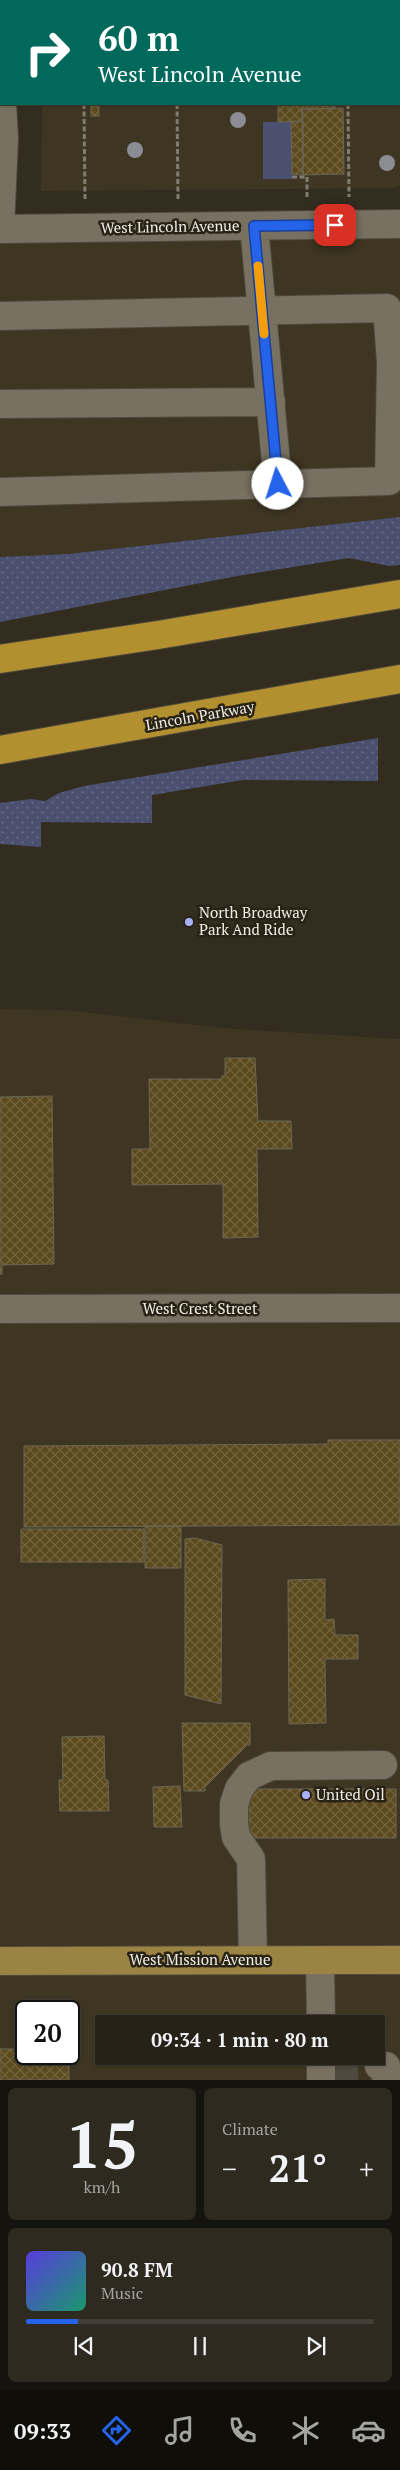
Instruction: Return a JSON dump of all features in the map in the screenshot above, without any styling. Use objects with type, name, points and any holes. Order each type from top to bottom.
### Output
[{"type":"highway","points":[[0,659],[158,635],[400,594]]},
{"type":"highway","name":"Lincoln Parkway","points":[[0,750],[400,679]]},
{"type":"main road","name":"West Mission Avenue","points":[[0,1961],[400,1960]]},
{"type":"street","points":[[0,229],[4,138],[2,105]]},
{"type":"street","name":"West Lincoln Avenue","points":[[0,229],[400,224]]},
{"type":"street","points":[[254,226],[278,484]]},
{"type":"street","points":[[0,316],[387,308],[390,362],[389,481],[0,492]]},
{"type":"street","points":[[0,404],[271,402]]},
{"type":"street","name":"West Crest Street","points":[[0,1310],[400,1308]]},
{"type":"street","points":[[253,1960],[251,1858],[236,1837],[234,1824],[234,1804],[239,1789],[249,1776],[272,1766],[384,1765]]},
{"type":"street","points":[[320,1961],[321,2015]]},
{"type":"path","points":[[84,105],[85,228]]},
{"type":"path","points":[[177,105],[179,227]]},
{"type":"path","points":[[348,105],[349,225]]},
{"type":"shaded area","points":[[42,105],[400,105],[400,185],[394,188],[41,191]]},
{"type":"shaded area","points":[[263,122],[291,122],[292,179],[263,179]]},
{"type":"shaded area","points":[[400,224],[400,517],[68,554],[0,557],[0,229]]},
{"type":"shaded area","points":[[400,517],[400,565],[389,566],[349,558],[237,576],[0,622],[0,557],[68,554]]},
{"type":"shaded area","points":[[378,738],[378,781],[243,780],[152,795],[152,823],[41,822],[41,847],[0,844],[0,803],[31,799],[45,801],[59,793],[84,786]]},
{"type":"shaded area","points":[[0,1009],[66,1010],[223,1028],[400,1039],[400,2080],[0,2080]]},
{"type":"building","points":[[91,105],[99,105],[99,116],[91,116]]},
{"type":"building","points":[[278,105],[335,105],[335,109],[302,109],[303,121],[278,122]]},
{"type":"building","points":[[343,108],[344,174],[303,175],[302,109]]},
{"type":"building","points":[[303,121],[303,175],[292,174],[291,122]]},
{"type":"building","points":[[225,1058],[255,1058],[258,1121],[291,1121],[292,1149],[257,1149],[258,1237],[223,1238],[223,1184],[132,1185],[132,1149],[150,1149],[149,1079],[222,1079],[222,1076],[225,1076]]},
{"type":"building","points":[[52,1096],[54,1264],[2,1265],[2,1274],[0,1274],[0,1097]]},
{"type":"building","points":[[328,1440],[400,1440],[400,1525],[24,1527],[24,1446],[328,1444]]},
{"type":"building","points":[[145,1526],[181,1526],[181,1568],[145,1568]]},
{"type":"building","points":[[21,1529],[144,1529],[144,1562],[21,1562]]},
{"type":"building","points":[[195,1538],[222,1545],[221,1704],[185,1695],[185,1539]]},
{"type":"building","points":[[325,1579],[325,1620],[334,1619],[335,1635],[358,1635],[358,1659],[325,1659],[326,1723],[289,1724],[288,1580]]},
{"type":"building","points":[[182,1723],[250,1723],[250,1745],[247,1745],[205,1787],[205,1791],[184,1791]]},
{"type":"building","points":[[104,1736],[105,1780],[108,1780],[109,1811],[60,1811],[59,1780],[63,1780],[62,1737]]},
{"type":"building","points":[[180,1786],[182,1827],[154,1827],[153,1787]]},
{"type":"building","points":[[249,1789],[396,1789],[396,1838],[249,1838]]},
{"type":"building","points":[[0,2049],[15,2049],[15,2065],[69,2065],[69,2080],[0,2080]]},
{"type":"tunnel","points":[[330,2067],[379,2066]]},
{"type":"slow traffic","points":[[258,266],[264,334]]},
{"type":"place","name":"North Broadway Park And Ride","points":[[189,922]]},
{"type":"place","name":"United Oil","points":[[306,1795]]},
{"type":"route","points":[[278,484],[254,226],[335,225]]}]
